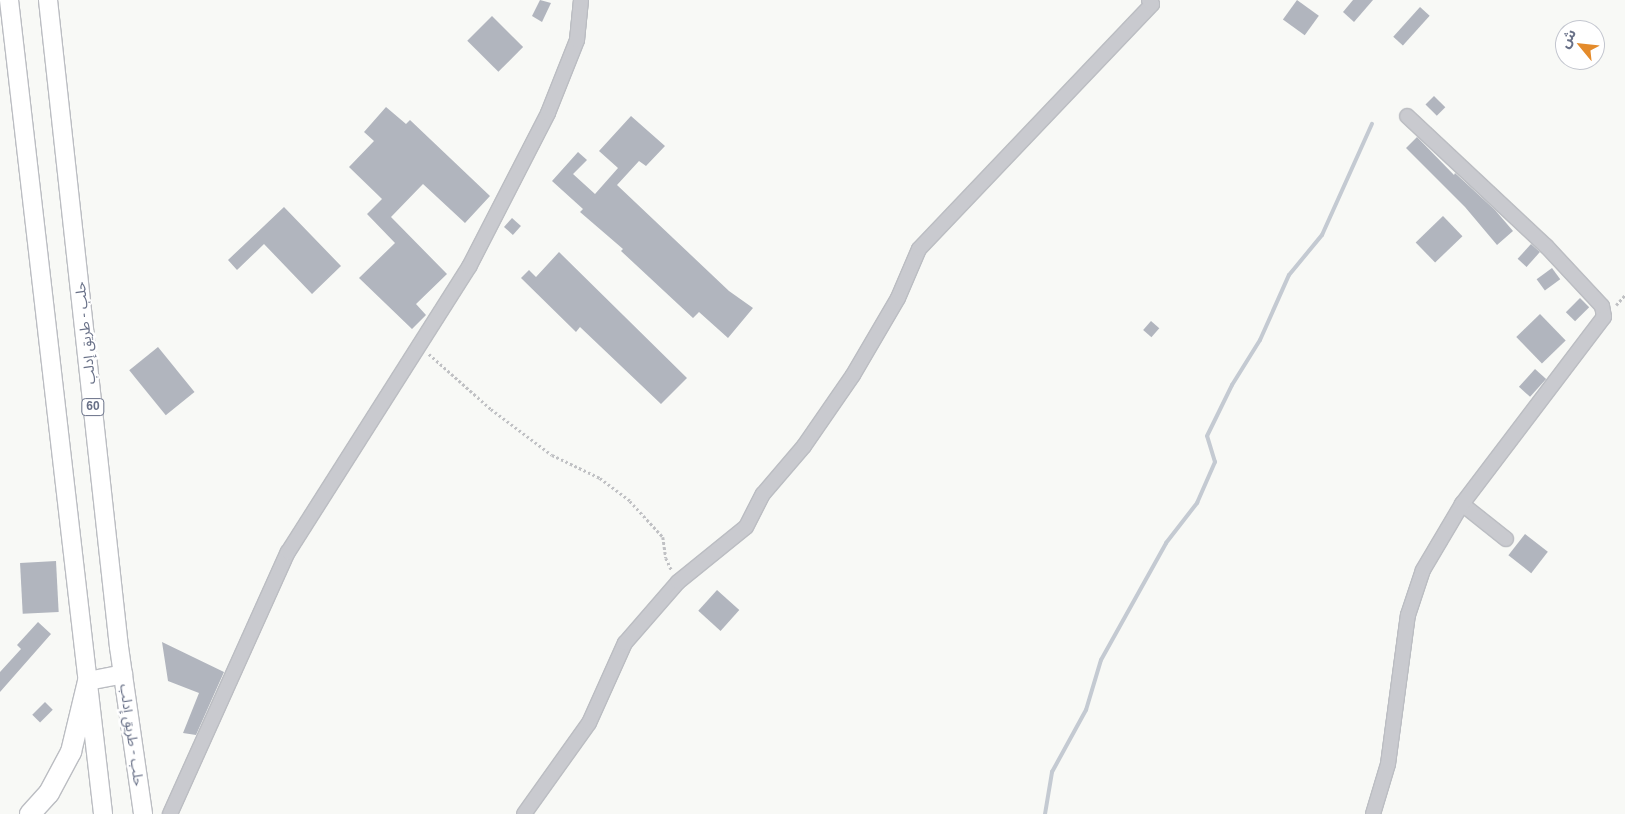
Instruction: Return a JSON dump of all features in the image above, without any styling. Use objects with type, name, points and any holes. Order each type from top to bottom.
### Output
[{"type":"highway","points":[[30,814],[49,793],[71,752],[88,681]]},
{"type":"main road","points":[[9,0],[103,814]]},
{"type":"main road","name":"حلب - طريق إدلب","points":[[48,0],[123,674],[143,814]]},
{"type":"main road","points":[[88,681],[123,674]]},
{"type":"street","points":[[170,814],[288,552],[421,346],[468,267],[548,113],[577,40],[581,0]]},
{"type":"street","points":[[524,814],[588,723],[625,643],[678,582],[746,527],[763,494],[804,446],[853,375],[898,298],[919,249],[1152,4],[1149,0]]},
{"type":"street","points":[[1373,814],[1388,764],[1408,615],[1423,570],[1462,504],[1604,317],[1602,306],[1546,246],[1407,116]]},
{"type":"street","points":[[1462,504],[1506,538]]},
{"type":"path","points":[[421,346],[491,409],[552,455],[600,478],[630,501],[663,537],[666,558],[678,582]]},
{"type":"building","points":[[540,0],[551,3],[542,22],[532,16]]},
{"type":"building","points":[[1297,0],[1319,16],[1305,35],[1283,19]]},
{"type":"building","points":[[1353,0],[1373,0],[1354,22],[1343,12]]},
{"type":"building","points":[[1420,7],[1430,16],[1403,45],[1393,37]]},
{"type":"building","points":[[492,16],[523,47],[498,72],[467,41]]},
{"type":"building","points":[[1434,96],[1445,107],[1437,116],[1426,104]]},
{"type":"building","points":[[386,107],[406,124],[410,120],[490,196],[465,223],[423,184],[391,217],[447,274],[416,304],[426,315],[412,329],[359,278],[395,243],[367,214],[382,199],[349,167],[374,141],[364,132]]},
{"type":"building","points":[[631,116],[665,146],[646,166],[639,161],[617,185],[729,291],[753,308],[728,338],[699,312],[693,318],[621,251],[623,249],[580,212],[583,209],[552,181],[578,152],[587,160],[573,174],[595,194],[618,168],[599,151]]},
{"type":"building","points":[[1417,137],[1454,175],[1455,173],[1495,210],[1513,231],[1497,245],[1465,207],[1406,148]]},
{"type":"building","points":[[284,207],[341,266],[312,294],[264,244],[237,270],[228,260]]},
{"type":"building","points":[[1443,216],[1462,236],[1435,263],[1416,242]]},
{"type":"building","points":[[512,218],[521,226],[513,235],[504,227]]},
{"type":"building","points":[[1531,244],[1540,252],[1527,267],[1518,259]]},
{"type":"building","points":[[559,252],[687,378],[661,404],[580,327],[576,332],[521,278],[529,270],[536,277]]},
{"type":"building","points":[[1552,268],[1560,279],[1545,290],[1537,279]]},
{"type":"building","points":[[1580,298],[1589,307],[1575,321],[1566,312]]},
{"type":"building","points":[[1540,314],[1566,341],[1542,364],[1516,337]]},
{"type":"building","points":[[1151,321],[1159,328],[1151,337],[1143,330]]},
{"type":"building","points":[[158,347],[195,392],[166,415],[129,370]]},
{"type":"building","points":[[1535,369],[1546,379],[1530,397],[1519,387]]},
{"type":"building","points":[[1525,534],[1548,552],[1531,573],[1508,555]]},
{"type":"building","points":[[56,561],[59,612],[23,614],[20,563]]},
{"type":"building","points":[[717,590],[739,610],[721,631],[698,611]]},
{"type":"building","points":[[38,622],[51,634],[0,692],[0,672],[21,649],[17,645]]},
{"type":"building","points":[[162,642],[224,672],[196,735],[183,733],[199,693],[168,681]]},
{"type":"building","points":[[45,702],[53,710],[40,723],[32,715]]},
{"type":"waterway","points":[[1045,814],[1052,772],[1086,710],[1101,660],[1166,543],[1197,503],[1215,462],[1207,436],[1232,385],[1260,340],[1289,275],[1322,235],[1372,124]]}]
